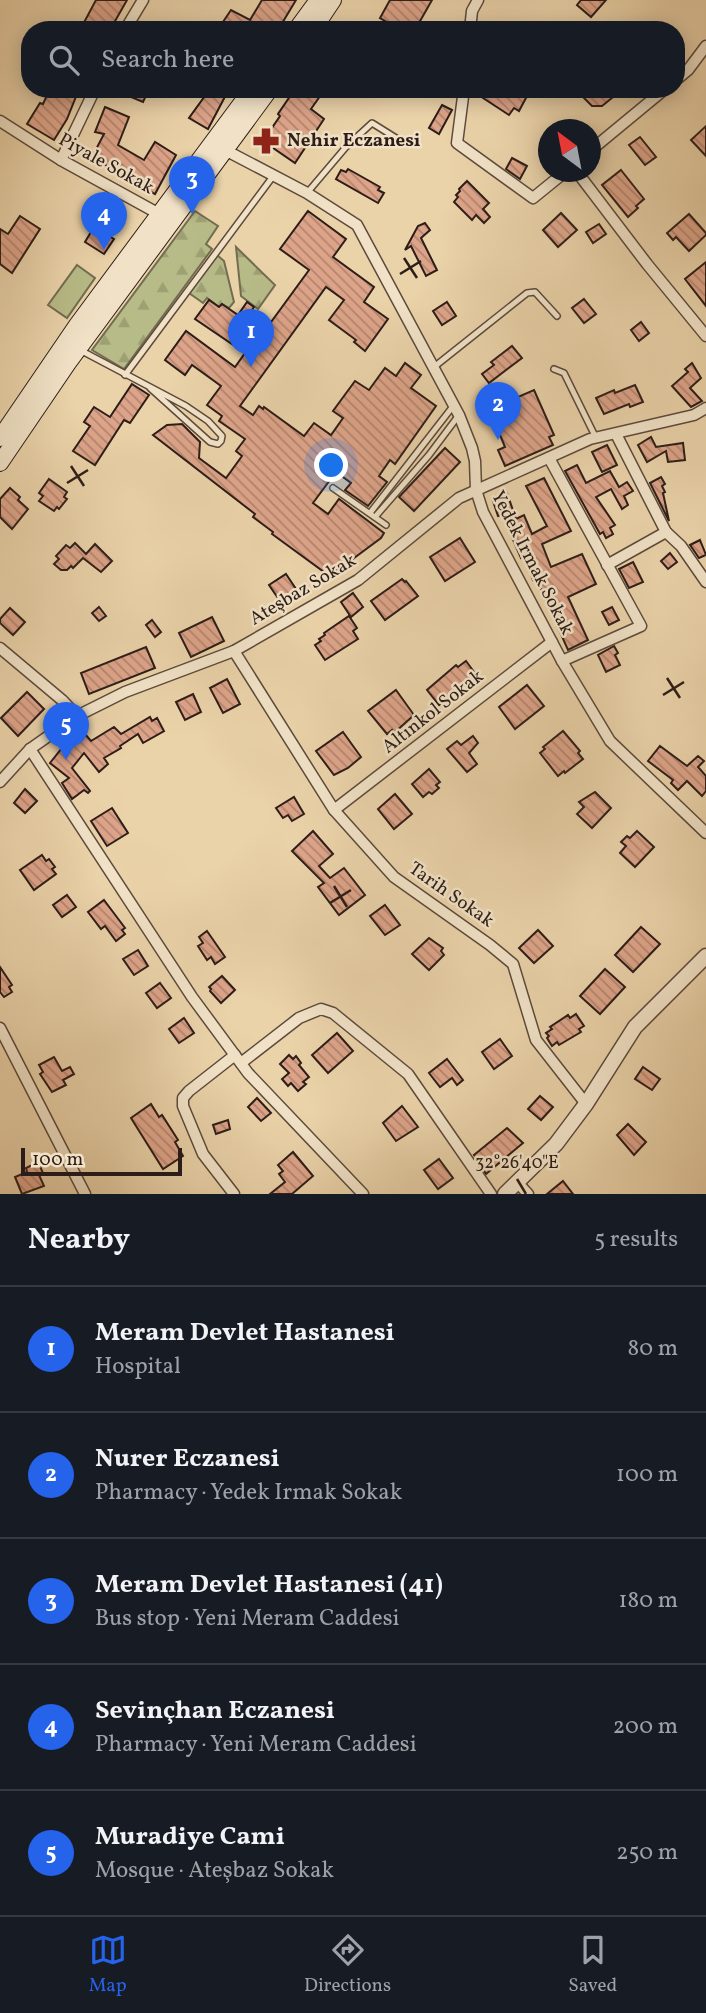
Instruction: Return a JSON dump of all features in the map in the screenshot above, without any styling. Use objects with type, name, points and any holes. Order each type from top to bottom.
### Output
[{"type":"main road","points":[[302,21],[317,0]]},
{"type":"main road","points":[[319,21],[333,0]]},
{"type":"main road","points":[[0,463],[72,346],[161,215],[246,98]]},
{"type":"main road","points":[[2,431],[72,346],[263,98]]},
{"type":"street","points":[[130,21],[143,0]]},
{"type":"street","points":[[471,21],[472,11],[478,0]]},
{"type":"street","points":[[685,72],[706,46]]},
{"type":"street","points":[[61,160],[91,98]]},
{"type":"street","points":[[463,98],[457,143],[533,198],[553,182]]},
{"type":"street","points":[[601,142],[654,98]]},
{"type":"street","name":"Piyale Sokak","points":[[0,121],[61,160],[161,215]]},
{"type":"street","name":"Yedek Irmak Sokak","points":[[225,149],[307,193],[351,220],[362,232],[456,410],[475,461],[476,490],[483,512],[562,661],[610,741],[706,832]]},
{"type":"street","points":[[585,182],[706,336]]},
{"type":"street","name":"Ateşbaz Sokak","points":[[0,782],[30,749],[76,716],[125,692],[234,651],[358,580],[459,498],[596,438],[694,415],[706,408]]},
{"type":"street","points":[[616,434],[666,532],[681,546],[706,582]]},
{"type":"street","points":[[549,458],[641,626],[562,661]]},
{"type":"street","points":[[607,565],[666,532]]},
{"type":"street","name":"Altınkol Sokak","points":[[334,810],[552,642]]},
{"type":"street","points":[[0,648],[62,700],[76,716]]},
{"type":"street","name":"Tarih Sokak","points":[[234,651],[334,810],[394,877],[490,944],[513,964],[536,1040],[586,1104]]},
{"type":"street","points":[[30,749],[192,997],[238,1059],[363,1194]]},
{"type":"street","points":[[505,1194],[523,1189],[586,1104],[635,1027],[706,956]]},
{"type":"street","points":[[234,1194],[203,1154],[183,1106],[183,1098],[189,1091],[299,1018],[321,1009],[333,1013],[408,1074],[491,1194]]},
{"type":"street","points":[[0,1028],[85,1194]]},
{"type":"lane","points":[[307,193],[346,147],[372,123],[404,143]]},
{"type":"lane","points":[[125,375],[274,174]]},
{"type":"lane","points":[[434,367],[527,293],[535,292],[557,316]]},
{"type":"lane","points":[[72,346],[192,410],[215,428],[222,436],[221,441],[218,444],[210,442],[150,388]]},
{"type":"lane","points":[[554,369],[564,373],[596,438]]},
{"type":"lane","points":[[372,515],[409,462],[456,410]]},
{"type":"lane","points":[[372,515],[418,468],[456,410]]},
{"type":"lane","points":[[409,462],[418,468]]},
{"type":"lane","points":[[333,488],[386,525]]},
{"type":"green space","points":[[195,211],[218,226],[206,244],[212,249],[124,369],[92,350]]},
{"type":"green space","points":[[236,247],[275,285],[258,309],[241,296]]},
{"type":"green space","points":[[217,255],[224,261],[234,302],[229,308],[222,304],[219,307],[207,298],[203,303],[189,293]]},
{"type":"green space","points":[[77,265],[95,278],[67,318],[48,305]]},
{"type":"building","points":[[96,0],[127,0],[115,21],[85,21]]},
{"type":"building","points":[[262,0],[296,0],[283,21],[224,21],[231,10],[250,20]]},
{"type":"building","points":[[390,0],[432,0],[420,21],[385,21],[380,18]]},
{"type":"building","points":[[581,0],[606,0],[591,17],[577,5]]},
{"type":"building","points":[[46,98],[75,98],[54,140],[27,124],[40,103],[43,104]]},
{"type":"building","points":[[203,98],[224,98],[208,129],[189,118]]},
{"type":"building","points":[[289,98],[319,98],[311,109],[324,119],[295,163],[263,141],[280,116],[278,114]]},
{"type":"building","points":[[483,98],[526,98],[519,111],[514,108],[509,115]]},
{"type":"building","points":[[584,98],[612,98],[602,106],[592,106]]},
{"type":"building","points":[[442,105],[452,110],[439,134],[429,128]]},
{"type":"building","points":[[105,107],[129,117],[118,145],[144,160],[155,142],[176,155],[155,194],[92,157],[104,134],[95,132]]},
{"type":"building","points":[[706,126],[706,156],[691,140]]},
{"type":"building","points":[[640,137],[656,157],[645,165],[629,145]]},
{"type":"building","points":[[512,158],[527,166],[520,179],[506,169]]},
{"type":"building","points":[[348,169],[380,187],[378,190],[384,193],[378,203],[336,179],[341,170],[346,172]]},
{"type":"building","points":[[621,170],[644,199],[628,217],[602,185]]},
{"type":"building","points":[[467,181],[489,203],[483,209],[490,217],[484,223],[476,215],[472,220],[454,202],[459,189]]},
{"type":"building","points":[[308,211],[346,239],[333,257],[374,287],[364,302],[388,319],[365,351],[354,342],[356,340],[329,320],[344,300],[326,287],[240,406],[253,415],[259,406],[263,409],[264,407],[304,436],[314,423],[331,435],[343,418],[333,411],[355,381],[369,390],[385,368],[396,376],[405,363],[421,375],[411,388],[436,406],[395,464],[390,460],[379,476],[387,482],[368,506],[345,490],[351,483],[336,472],[313,503],[328,514],[339,499],[384,533],[342,567],[340,565],[331,577],[272,534],[273,532],[253,517],[255,514],[153,435],[167,425],[182,424],[200,442],[199,458],[226,478],[242,456],[236,451],[245,439],[219,421],[222,416],[207,405],[221,386],[192,365],[185,375],[165,360],[186,331],[235,367],[245,353],[195,319],[209,300],[219,307],[222,304],[238,315],[247,302],[254,307],[245,320],[263,333],[309,270],[280,249]]},
{"type":"building","points":[[561,213],[577,230],[558,247],[543,230]]},
{"type":"building","points":[[689,214],[706,235],[689,251],[676,237],[673,240],[667,233]]},
{"type":"building","points":[[20,216],[40,229],[12,273],[0,264],[0,229],[8,234]]},
{"type":"building","points":[[425,223],[430,230],[421,238],[437,270],[426,276],[411,246],[405,250],[418,226]]},
{"type":"building","points":[[599,224],[606,234],[593,243],[586,232]]},
{"type":"building","points":[[94,227],[114,239],[104,254],[85,242]]},
{"type":"building","points":[[706,262],[706,306],[685,279]]},
{"type":"building","points":[[584,299],[596,314],[584,323],[572,308]]},
{"type":"building","points":[[447,302],[456,316],[442,325],[433,311]]},
{"type":"building","points":[[641,322],[649,333],[639,341],[631,330]]},
{"type":"building","points":[[512,346],[522,358],[489,383],[482,374],[494,365],[491,362]]},
{"type":"building","points":[[692,363],[701,378],[690,388],[702,401],[691,407],[672,386],[688,372],[685,369]]},
{"type":"building","points":[[132,384],[149,395],[130,423],[124,420],[95,465],[73,451],[90,426],[84,422],[94,407],[110,417]]},
{"type":"building","points":[[635,385],[643,402],[630,407],[629,404],[604,414],[596,398]]},
{"type":"building","points":[[534,390],[554,435],[549,437],[553,445],[505,466],[498,450],[505,447],[488,406],[507,395],[509,401]]},
{"type":"building","points":[[651,437],[656,447],[683,443],[685,460],[668,462],[666,451],[647,462],[638,445]]},
{"type":"building","points":[[607,445],[617,465],[602,472],[592,452]]},
{"type":"building","points":[[445,448],[460,462],[414,511],[399,497]]},
{"type":"building","points":[[577,465],[586,483],[610,471],[619,487],[627,482],[633,491],[624,496],[628,505],[622,509],[611,489],[596,497],[615,525],[610,528],[613,534],[606,538],[603,532],[600,534],[565,471]]},
{"type":"building","points":[[661,477],[665,484],[662,486],[669,521],[650,483]]},
{"type":"building","points":[[544,478],[571,531],[542,544],[551,567],[582,554],[596,584],[568,597],[588,640],[568,650],[540,587],[535,579],[533,580],[524,556],[521,558],[502,515],[498,516],[492,498],[507,493],[516,519],[524,515],[532,534],[547,526],[526,486]]},
{"type":"building","points":[[49,479],[67,492],[64,497],[67,499],[54,511],[39,501],[43,496],[39,493]]},
{"type":"building","points":[[10,488],[28,509],[12,529],[0,517],[0,499]]},
{"type":"building","points":[[460,538],[475,562],[445,581],[430,557]]},
{"type":"building","points":[[700,540],[706,555],[699,558],[690,545]]},
{"type":"building","points":[[75,543],[86,554],[95,544],[112,561],[101,572],[83,558],[73,568],[71,566],[67,570],[61,570],[54,564],[59,559],[56,556],[66,545],[70,548]]},
{"type":"building","points":[[670,553],[677,562],[668,569],[661,561]]},
{"type":"building","points":[[633,562],[643,582],[629,588],[619,569]]},
{"type":"building","points":[[286,574],[300,595],[286,604],[282,599],[280,601],[269,585]]},
{"type":"building","points":[[402,579],[418,596],[385,620],[371,601]]},
{"type":"building","points":[[353,593],[363,607],[351,617],[341,602]]},
{"type":"building","points":[[99,607],[106,616],[99,621],[92,613]]},
{"type":"building","points":[[612,607],[619,620],[609,625],[602,612]]},
{"type":"building","points":[[10,608],[25,622],[13,635],[0,623],[0,619]]},
{"type":"building","points":[[349,616],[357,628],[353,631],[358,639],[325,660],[315,645],[321,641],[319,639],[324,633]]},
{"type":"building","points":[[212,617],[224,641],[191,657],[179,633]]},
{"type":"building","points":[[152,620],[161,632],[155,637],[146,625]]},
{"type":"building","points":[[614,646],[620,665],[606,672],[598,655]]},
{"type":"building","points":[[146,647],[155,668],[89,694],[81,673]]},
{"type":"building","points":[[466,661],[477,676],[439,705],[427,690],[456,665],[458,667]]},
{"type":"building","points":[[227,679],[240,704],[223,713],[210,688]]},
{"type":"building","points":[[527,685],[544,706],[515,729],[499,707]]},
{"type":"building","points":[[396,690],[414,715],[394,733],[392,730],[387,734],[368,711]]},
{"type":"building","points":[[27,692],[44,709],[18,736],[1,718]]},
{"type":"building","points":[[193,694],[201,712],[185,720],[176,702]]},
{"type":"building","points":[[150,717],[152,721],[157,718],[164,731],[143,743],[138,734],[104,758],[108,764],[99,772],[84,753],[72,768],[90,791],[88,793],[84,790],[72,799],[62,783],[69,778],[50,763],[66,743],[70,746],[85,734],[91,741],[114,727],[121,734]]},
{"type":"building","points":[[563,731],[580,751],[578,753],[583,759],[558,776],[540,753],[545,749],[543,747]]},
{"type":"building","points":[[343,732],[361,757],[334,775],[316,751]]},
{"type":"building","points":[[473,736],[478,743],[469,753],[477,764],[467,772],[447,749],[457,741],[461,745]]},
{"type":"building","points":[[660,746],[687,766],[698,756],[704,761],[698,767],[706,776],[706,791],[702,796],[687,781],[678,790],[671,783],[673,780],[648,761]]},
{"type":"building","points":[[429,769],[440,782],[436,785],[439,788],[423,797],[412,784]]},
{"type":"building","points":[[25,789],[37,801],[25,813],[14,803]]},
{"type":"building","points":[[595,792],[611,808],[592,828],[577,814],[584,807],[579,802]]},
{"type":"building","points":[[395,794],[412,814],[394,829],[378,809]]},
{"type":"building","points":[[294,797],[304,814],[292,821],[288,815],[283,818],[276,808]]},
{"type":"building","points":[[112,808],[128,833],[107,846],[91,821]]},
{"type":"building","points":[[313,831],[333,854],[319,866],[330,878],[344,868],[365,895],[339,915],[318,887],[324,883],[292,851]]},
{"type":"building","points":[[637,831],[654,847],[635,867],[620,853],[626,846],[621,842]]},
{"type":"building","points":[[42,855],[55,867],[52,869],[56,874],[34,890],[20,870]]},
{"type":"building","points":[[67,895],[76,907],[62,917],[53,905]]},
{"type":"building","points":[[104,900],[125,928],[122,930],[125,934],[116,941],[105,926],[101,929],[88,912]]},
{"type":"building","points":[[385,905],[400,925],[385,935],[370,916]]},
{"type":"building","points":[[641,927],[660,944],[633,972],[615,955]]},
{"type":"building","points":[[538,930],[553,946],[534,963],[519,948]]},
{"type":"building","points":[[207,931],[225,957],[215,964],[211,957],[207,960],[198,946],[203,943],[199,937]]},
{"type":"building","points":[[429,938],[443,948],[441,951],[444,955],[429,970],[412,954]]},
{"type":"building","points":[[138,950],[148,966],[134,975],[123,959]]},
{"type":"building","points":[[0,967],[12,985],[9,987],[12,992],[4,997],[0,992]]},
{"type":"building","points":[[605,969],[625,987],[600,1014],[580,996]]},
{"type":"building","points":[[222,976],[235,990],[221,1003],[209,987]]},
{"type":"building","points":[[160,983],[171,998],[157,1008],[146,993]]},
{"type":"building","points":[[576,1014],[584,1026],[579,1029],[581,1032],[559,1045],[557,1042],[552,1046],[546,1033],[552,1029],[550,1027],[568,1015],[570,1018]]},
{"type":"building","points":[[184,1018],[194,1033],[179,1043],[169,1029]]},
{"type":"building","points":[[337,1033],[353,1051],[328,1073],[312,1055]]},
{"type":"building","points":[[500,1039],[512,1056],[494,1069],[482,1052]]},
{"type":"building","points":[[289,1055],[293,1059],[296,1056],[301,1063],[299,1065],[309,1077],[298,1091],[291,1083],[288,1086],[282,1079],[289,1073],[280,1064]]},
{"type":"building","points":[[54,1057],[62,1071],[70,1067],[74,1074],[63,1080],[66,1085],[52,1092],[40,1074],[43,1072],[39,1065]]},
{"type":"building","points":[[447,1059],[463,1080],[457,1085],[452,1078],[440,1087],[429,1073]]},
{"type":"building","points":[[643,1067],[660,1079],[652,1090],[635,1079]]},
{"type":"building","points":[[540,1096],[553,1107],[541,1120],[528,1109]]},
{"type":"building","points":[[257,1098],[271,1113],[261,1121],[248,1107]]},
{"type":"building","points":[[151,1104],[159,1117],[162,1115],[178,1140],[175,1142],[183,1156],[163,1169],[131,1118]]},
{"type":"building","points":[[402,1106],[418,1127],[396,1141],[383,1123]]},
{"type":"building","points":[[228,1120],[230,1129],[216,1134],[213,1125]]},
{"type":"building","points":[[628,1124],[646,1142],[634,1155],[617,1135]]},
{"type":"building","points":[[507,1128],[523,1143],[486,1174],[474,1155]]},
{"type":"building","points":[[293,1152],[313,1176],[292,1194],[270,1194],[285,1182],[279,1174],[283,1171],[278,1165]]},
{"type":"building","points":[[439,1159],[453,1178],[438,1189],[424,1170]]},
{"type":"building","points":[[38,1162],[43,1173],[39,1175],[44,1186],[22,1194],[15,1177],[27,1172],[26,1168]]},
{"type":"building","points":[[563,1181],[573,1194],[547,1194]]},
{"type":"place","name":"Nehir Eczanesi","points":[[266,141]]},
{"type":"place","name":"Meram Devlet Hastanesi (41)","points":[[192,214]]},
{"type":"place","name":"Sevinçhan Eczanesi","points":[[104,250]]},
{"type":"place","name":"Meram Devlet Hastanesi","points":[[251,367]]},
{"type":"place","name":"Nurer Eczanesi","points":[[498,440]]},
{"type":"place","name":"Muradiye Cami","points":[[66,760]]}]
